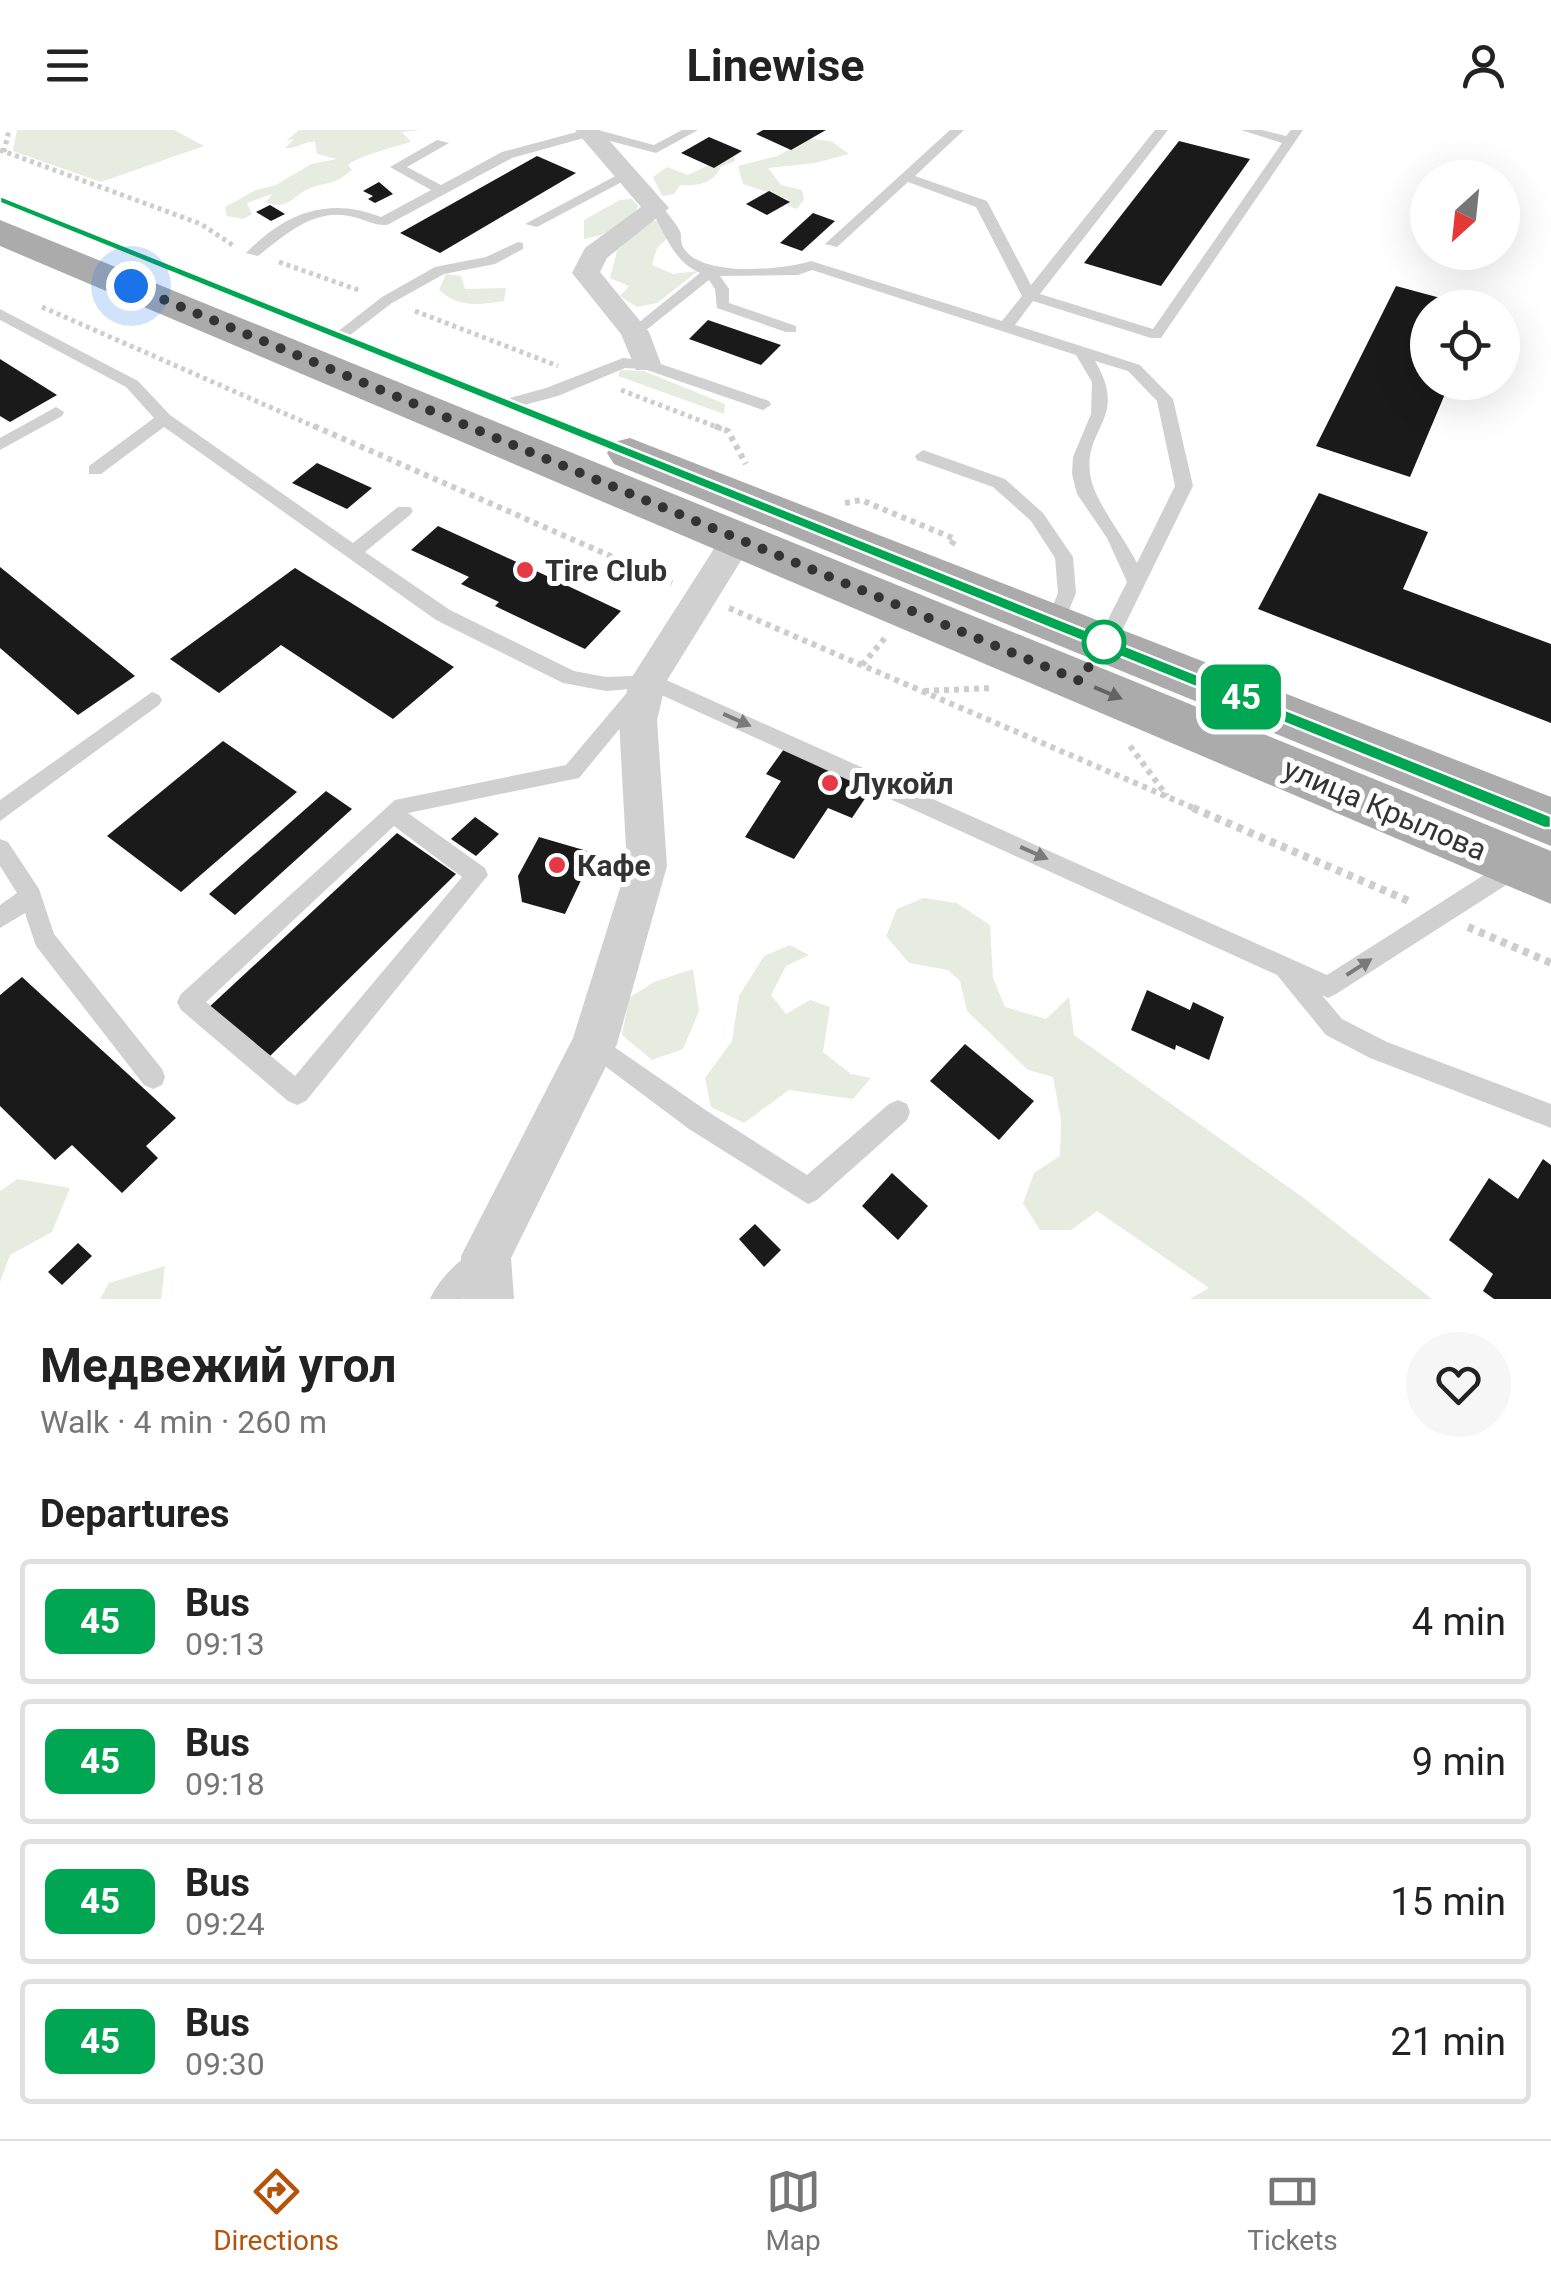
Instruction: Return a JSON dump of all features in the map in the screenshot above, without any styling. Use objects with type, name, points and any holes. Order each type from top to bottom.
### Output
[{"type":"main road","name":"улица Крылова","points":[[0,200],[1081,632],[1540,855]]},
{"type":"main road","name":"улица Крылова","points":[[7,243],[1540,855]]},
{"type":"street","points":[[589,131],[656,208],[596,254],[586,273],[635,332],[646,364]]},
{"type":"street","points":[[487,1278],[594,1044],[647,866],[638,720],[648,680],[738,538]]},
{"type":"lane","points":[[253,252],[294,222],[328,208],[355,210],[382,222],[507,155],[589,131],[656,149],[692,130]]},
{"type":"lane","points":[[832,244],[958,130]]},
{"type":"lane","points":[[1006,326],[1162,130]]},
{"type":"lane","points":[[906,177],[982,204],[1029,295],[1156,336],[1293,136],[1247,130]]},
{"type":"lane","points":[[438,189],[397,166],[442,143]]},
{"type":"lane","points":[[532,224],[628,175]]},
{"type":"lane","points":[[656,208],[673,232],[676,248],[691,264],[710,272],[798,271],[811,265],[1134,368],[1165,399],[1184,486],[1136,582],[1081,632],[1067,593],[1064,557],[1037,516],[999,483],[923,456]]},
{"type":"lane","points":[[340,336],[387,300],[440,270],[490,261],[518,246]]},
{"type":"lane","points":[[710,272],[722,289],[722,305],[790,328]]},
{"type":"lane","points":[[635,332],[710,272]]},
{"type":"lane","points":[[0,314],[132,384],[164,419],[443,615],[570,678],[606,684],[648,680],[1328,987],[1540,855]]},
{"type":"lane","points":[[1081,350],[1100,382],[1099,414],[1081,457],[1080,474],[1086,494],[1115,536],[1136,582]]},
{"type":"lane","points":[[509,404],[552,392],[623,363],[646,364],[763,405]]},
{"type":"lane","points":[[0,446],[56,412]]},
{"type":"lane","points":[[95,470],[164,419]]},
{"type":"lane","points":[[353,552],[404,510]]},
{"type":"lane","points":[[393,814],[477,875],[296,1093],[189,1002],[393,814],[402,806],[572,772],[648,680]]},
{"type":"lane","points":[[0,812],[152,700]]},
{"type":"lane","points":[[0,848],[31,896],[44,939],[153,1077]]},
{"type":"lane","points":[[0,918],[31,896]]},
{"type":"lane","points":[[1283,967],[1334,1027],[1379,1050],[1551,1116]]},
{"type":"lane","points":[[594,1044],[698,1120],[808,1191],[898,1112]]},
{"type":"lane","points":[[444,1299],[487,1278]]},
{"type":"path","points":[[10,130],[2,151],[202,224],[232,245],[728,431],[749,469]]},
{"type":"path","points":[[36,304],[1551,963]]},
{"type":"path","points":[[841,504],[861,500],[955,540]]},
{"type":"path","points":[[922,691],[1002,687]]},
{"type":"path","points":[[1124,738],[1168,798]]},
{"type":"shaded area","points":[[17,130],[174,130],[204,146],[101,182],[13,151]]},
{"type":"shaded area","points":[[299,130],[422,130],[402,132],[411,142],[352,162],[348,165],[352,170],[341,178],[306,190],[286,203],[266,202],[272,194],[247,203],[252,214],[243,219],[227,216],[225,207],[256,190],[276,185],[311,164],[337,159],[317,154],[315,142],[285,148],[294,139],[286,141]]},
{"type":"shaded area","points":[[809,139],[831,141],[849,154],[815,163],[768,168],[781,185],[802,190],[804,199],[797,209],[788,206],[788,199],[743,184],[738,166],[777,156]]},
{"type":"shaded area","points":[[734,153],[735,161],[721,167],[709,180],[680,185],[674,194],[662,196],[653,177],[667,167],[688,175]]},
{"type":"shaded area","points":[[632,199],[638,206],[623,224],[584,239],[584,220],[620,200]]},
{"type":"shaded area","points":[[650,220],[665,223],[670,236],[657,248],[652,265],[673,274],[698,271],[657,303],[637,307],[620,296],[629,286],[610,278],[617,251]]},
{"type":"shaded area","points":[[446,274],[461,276],[465,289],[506,288],[504,301],[478,304],[454,300],[439,290]]},
{"type":"shaded area","points":[[620,370],[644,371],[725,404],[724,414],[618,376]]},
{"type":"shaded area","points":[[924,898],[957,903],[990,925],[993,978],[1005,1007],[1046,1019],[1069,997],[1074,1035],[1305,1199],[1432,1299],[1190,1299],[1209,1288],[1097,1211],[1071,1230],[1040,1230],[1023,1203],[1034,1173],[1060,1156],[1061,1120],[1053,1077],[1028,1070],[967,1011],[960,981],[948,970],[909,963],[886,936],[897,909]]},
{"type":"shaded area","points":[[790,945],[809,955],[786,966],[771,995],[786,1014],[810,1000],[830,1007],[823,1052],[851,1074],[871,1078],[853,1099],[789,1090],[744,1123],[711,1107],[705,1078],[732,1041],[739,996],[764,956]]},
{"type":"shaded area","points":[[693,969],[699,1011],[683,1049],[652,1060],[622,1035],[629,998],[654,982]]},
{"type":"shaded area","points":[[18,1179],[70,1188],[52,1232],[10,1255],[0,1282],[0,1191]]},
{"type":"shaded area","points":[[165,1266],[161,1299],[100,1299],[109,1283]]},
{"type":"building","points":[[763,130],[826,130],[791,150],[756,134]]},
{"type":"building","points":[[709,137],[742,151],[714,168],[681,153]]},
{"type":"building","points":[[1179,141],[1250,159],[1161,286],[1084,263]]},
{"type":"building","points":[[537,156],[576,173],[440,253],[400,233]]},
{"type":"building","points":[[379,182],[393,194],[375,203],[368,199],[373,196],[363,191]]},
{"type":"building","points":[[769,191],[790,202],[767,215],[746,204]]},
{"type":"building","points":[[270,205],[285,214],[271,221],[256,212]]},
{"type":"building","points":[[813,213],[835,221],[802,251],[780,243]]},
{"type":"building","points":[[1396,286],[1411,290],[1410,400],[1442,400],[1410,477],[1316,446]]},
{"type":"building","points":[[708,320],[781,345],[761,365],[689,339]]},
{"type":"building","points":[[0,359],[57,395],[10,422],[0,416]]},
{"type":"building","points":[[317,463],[372,488],[347,509],[292,483]]},
{"type":"building","points":[[1319,493],[1428,532],[1403,589],[1551,644],[1551,723],[1258,609]]},
{"type":"building","points":[[438,526],[621,611],[585,649],[495,606],[499,602],[461,584],[469,577],[411,550]]},
{"type":"building","points":[[0,567],[135,676],[78,715],[0,648]]},
{"type":"building","points":[[295,568],[454,667],[393,719],[281,645],[219,693],[170,659]]},
{"type":"building","points":[[223,741],[297,792],[181,892],[107,836]]},
{"type":"building","points":[[789,742],[876,782],[852,818],[828,808],[794,859],[745,837],[781,781],[766,774]]},
{"type":"building","points":[[326,791],[352,809],[235,915],[209,894]]},
{"type":"building","points":[[475,817],[499,834],[476,856],[451,839]]},
{"type":"building","points":[[397,833],[456,874],[268,1058],[207,1009]]},
{"type":"building","name":"Кафе","points":[[539,837],[594,853],[565,914],[522,902],[518,876]]},
{"type":"building","points":[[22,977],[176,1118],[146,1146],[158,1158],[122,1193],[72,1145],[55,1160],[0,1106],[0,995]]},
{"type":"building","points":[[1147,990],[1190,1010],[1193,1002],[1224,1017],[1209,1060],[1131,1030]]},
{"type":"building","points":[[965,1044],[1034,1101],[999,1140],[930,1081]]},
{"type":"building","points":[[1543,1159],[1551,1165],[1551,1299],[1494,1299],[1483,1291],[1493,1274],[1449,1240],[1489,1178],[1518,1199]]},
{"type":"building","points":[[892,1173],[928,1206],[898,1240],[862,1206]]},
{"type":"building","points":[[755,1224],[781,1250],[764,1267],[739,1239]]},
{"type":"building","points":[[78,1243],[92,1256],[62,1285],[48,1272]]},
{"type":"bus line","name":"45","points":[[0,200],[1551,822]]},
{"type":"place","name":"Tire Club","points":[[525,570]]},
{"type":"place","name":"Лукойл","points":[[830,783]]},
{"type":"place","name":"Кафе","points":[[557,865]]},
{"type":"route","points":[[131,286],[1080,681],[1104,642]]}]
